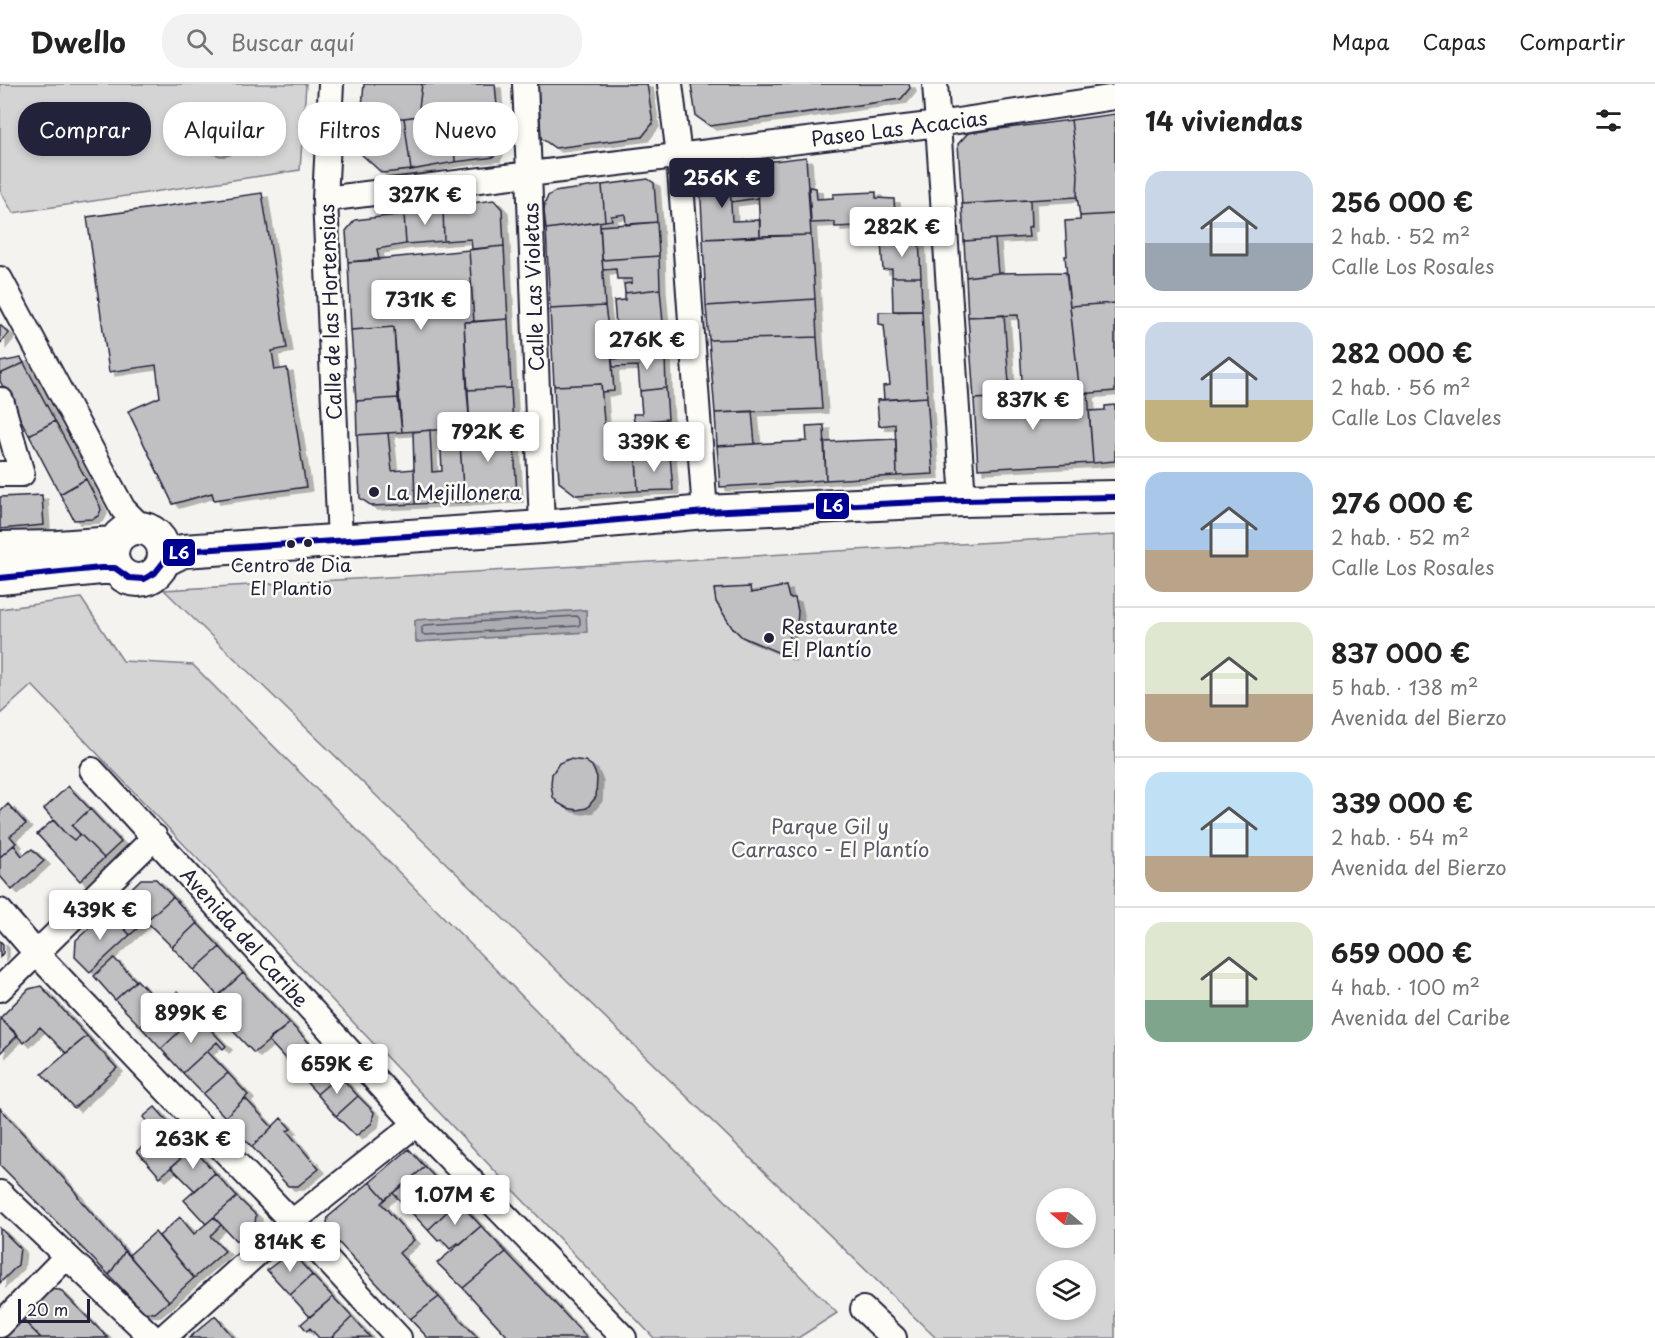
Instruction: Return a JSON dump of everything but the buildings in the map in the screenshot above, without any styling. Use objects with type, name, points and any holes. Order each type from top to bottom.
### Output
[{"type":"main road","points":[[0,548],[141,542],[340,541],[542,527],[705,512],[963,500],[1115,497]]},
{"type":"main road","points":[[0,578],[101,568],[141,542]]},
{"type":"street","name":"Calle de las Hortensias","points":[[331,84],[325,199],[340,541]]},
{"type":"street","name":"Calle Las Violetas","points":[[525,84],[542,527]]},
{"type":"street","points":[[670,84],[679,156],[705,512]]},
{"type":"street","points":[[934,84],[939,123],[963,500]]},
{"type":"street","name":"Paseo Las Acacias","points":[[325,199],[939,123],[1115,98]]},
{"type":"street","points":[[0,279],[141,542]]},
{"type":"street","points":[[0,400],[22,474],[0,474]]},
{"type":"street","name":"Avenida del Caribe","points":[[92,770],[416,1124],[624,1338]]},
{"type":"street","points":[[0,988],[154,837]]},
{"type":"street","points":[[0,911],[37,954],[399,1338]]},
{"type":"street","points":[[163,1338],[292,1222],[416,1124]]},
{"type":"street","points":[[0,1193],[153,1338]]},
{"type":"street","points":[[0,1325],[66,1257]]},
{"type":"street","points":[[863,1309],[894,1338]]},
{"type":"green space","points":[[0,84],[306,84],[305,102],[298,102],[300,170],[13,213],[0,190]]},
{"type":"green space","name":"Parque Gil y Carrasco - El Plantío","points":[[1115,535],[1115,1338],[936,1338],[164,590]],"holes":[[[586,610],[586,632],[416,642],[415,620]]]},
{"type":"green space","points":[[81,598],[123,661],[193,665],[837,1313],[798,1338],[654,1338],[32,685],[0,714],[0,609]]},
{"type":"water","points":[[586,610],[587,632],[416,642],[415,620]]},
{"type":"transit line","name":"L6","points":[[0,578],[115,568],[129,578],[144,579],[155,573],[166,559],[183,551],[542,527],[705,512],[963,500],[1115,497]]},
{"type":"place","name":"La Mejillonera","points":[[374,492]]},
{"type":"place","name":"Centro de Dia El Plantio","points":[[291,544]]},
{"type":"place","name":"Restaurante El Plantío","points":[[769,638]]}]
